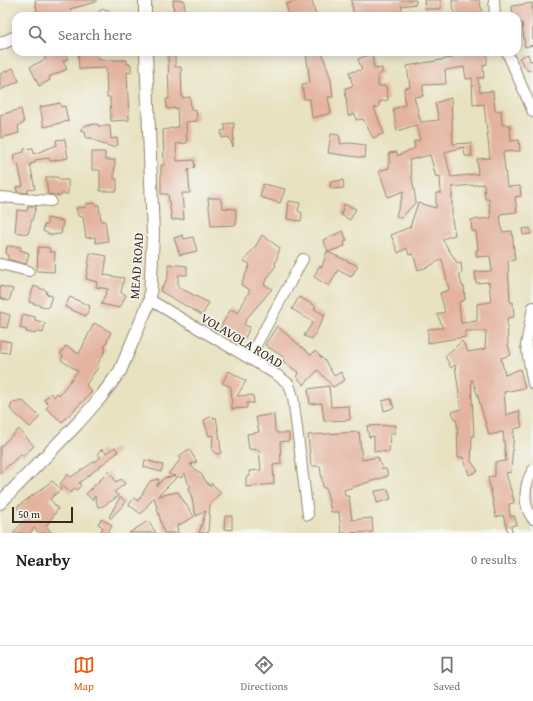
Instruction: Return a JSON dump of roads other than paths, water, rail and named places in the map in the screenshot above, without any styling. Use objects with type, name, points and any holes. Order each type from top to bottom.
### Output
[{"type":"main road","points":[[145,0],[146,12]]},
{"type":"main road","points":[[0,44],[12,40]]},
{"type":"main road","name":"MEAD ROAD","points":[[0,503],[78,423],[100,398],[120,371],[150,300],[153,234],[146,56]]},
{"type":"street","points":[[494,0],[495,12]]},
{"type":"street","points":[[509,56],[533,112]]},
{"type":"street","points":[[0,197],[51,201]]},
{"type":"street","points":[[249,358],[303,259]]},
{"type":"street","points":[[0,264],[29,271]]},
{"type":"street","name":"VOLAVOLA ROAD","points":[[150,300],[249,358],[289,384],[293,397],[308,515]]},
{"type":"street","points":[[533,307],[526,345],[531,362],[533,384]]},
{"type":"street","points":[[533,470],[525,486],[529,514],[533,519]]}]
